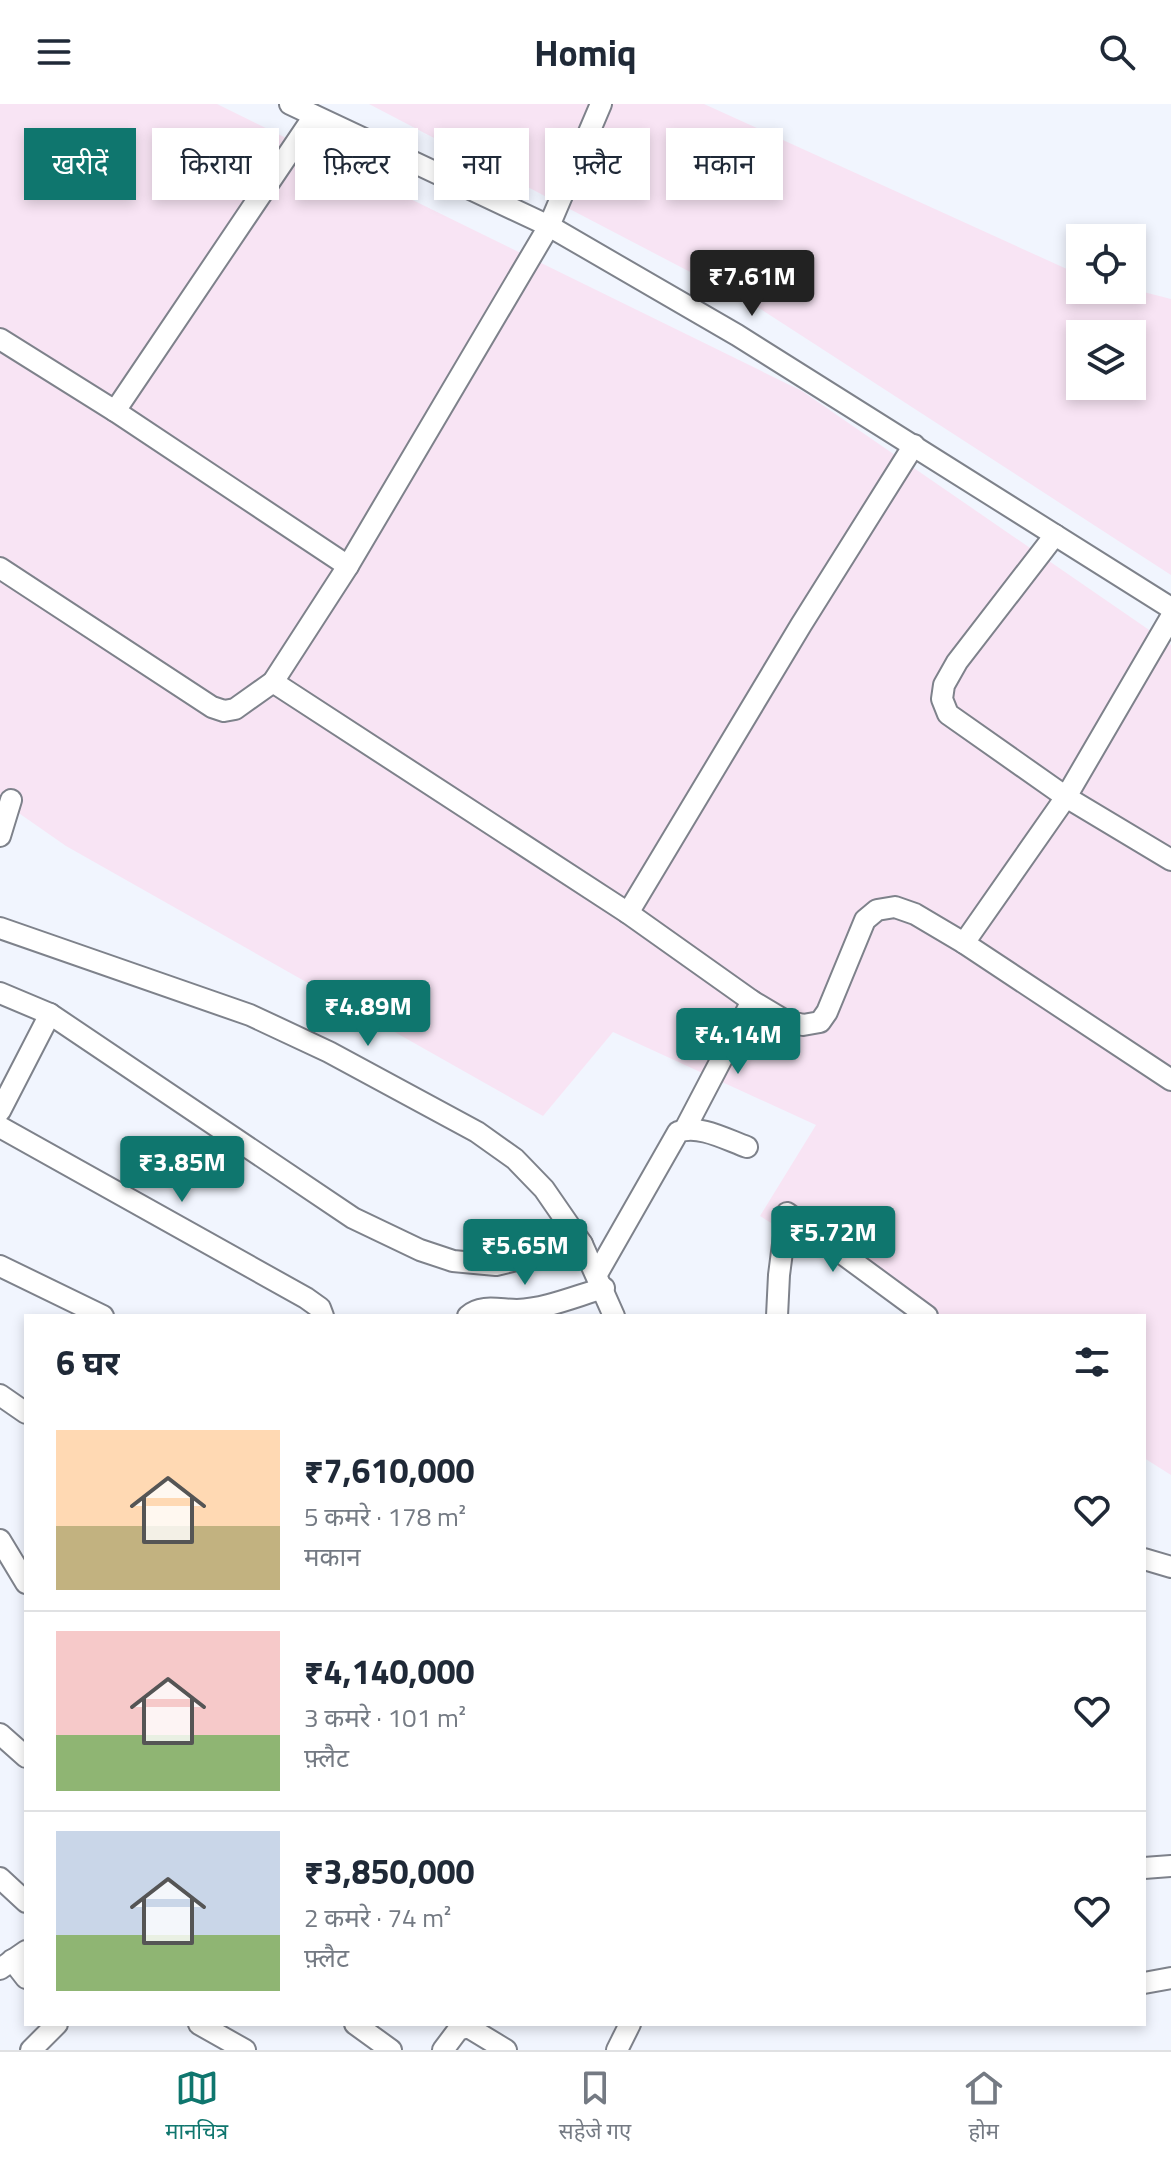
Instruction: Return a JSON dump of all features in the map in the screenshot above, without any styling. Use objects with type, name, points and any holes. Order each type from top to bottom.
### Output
[{"type":"street","points":[[290,104],[549,226],[737,335],[1171,608]]},
{"type":"street","points":[[0,568],[212,707],[224,711],[235,709],[273,682],[348,566],[549,226],[601,104]]},
{"type":"street","points":[[115,411],[314,116]]},
{"type":"street","points":[[0,339],[115,411],[348,566]]},
{"type":"street","points":[[628,913],[801,625],[914,445]]},
{"type":"street","points":[[1055,535],[957,662],[944,685],[942,699],[948,714],[1066,797],[1171,860]]},
{"type":"street","points":[[964,943],[1066,797],[1171,617]]},
{"type":"street","points":[[273,682],[628,913],[752,1001],[784,1020],[803,1025],[820,1022],[865,920],[877,910],[895,907],[915,914],[964,943],[1171,1080]]},
{"type":"street","points":[[0,836],[11,800]]},
{"type":"street","points":[[0,928],[250,1015],[343,1059],[477,1132],[515,1159],[544,1189],[582,1244],[613,1314]]},
{"type":"street","points":[[0,993],[50,1014],[353,1218],[420,1250],[453,1261],[496,1265],[582,1244]]},
{"type":"street","points":[[685,1129],[752,1001]]},
{"type":"street","points":[[0,1111],[50,1014]]},
{"type":"street","points":[[0,1127],[306,1298],[320,1308],[322,1314]]},
{"type":"street","points":[[472,1314],[481,1310],[544,1306],[600,1281],[678,1132],[685,1129],[710,1133],[747,1147]]},
{"type":"street","points":[[777,1314],[787,1213],[924,1314]]},
{"type":"street","points":[[0,1266],[99,1314]]},
{"type":"street","points":[[0,1395],[24,1412]]},
{"type":"street","points":[[0,1540],[24,1580]]},
{"type":"street","points":[[1146,1560],[1171,1567]]},
{"type":"street","points":[[0,1734],[24,1755]]},
{"type":"street","points":[[1146,1868],[1171,1866]]},
{"type":"street","points":[[0,1878],[24,1900]]},
{"type":"street","points":[[1146,1983],[1171,1978]]},
{"type":"street","points":[[31,2050],[55,2026]]},
{"type":"street","points":[[203,2026],[245,2050]]},
{"type":"street","points":[[358,2026],[391,2050]]},
{"type":"street","points":[[617,2050],[629,2026]]},
{"type":"street","points":[[443,2050],[458,2030],[468,2027],[506,2050]]},
{"type":"shaded area","points":[[0,104],[217,104],[266,128],[152,128],[152,200],[279,200],[279,134],[295,142],[295,200],[413,200],[802,391],[1171,645],[1171,1475],[1146,1459],[1146,1314],[916,1314],[760,1216],[816,1125],[613,1032],[543,1116],[66,846],[0,800]]},
{"type":"shaded area","points":[[369,104],[704,104],[757,128],[666,128],[666,200],[783,200],[783,140],[1066,269],[1066,304],[1146,304],[1146,293],[1171,299],[1171,575],[759,308],[553,200],[650,200],[650,128],[545,128],[545,196],[529,188],[529,128],[434,128],[434,138]]}]
